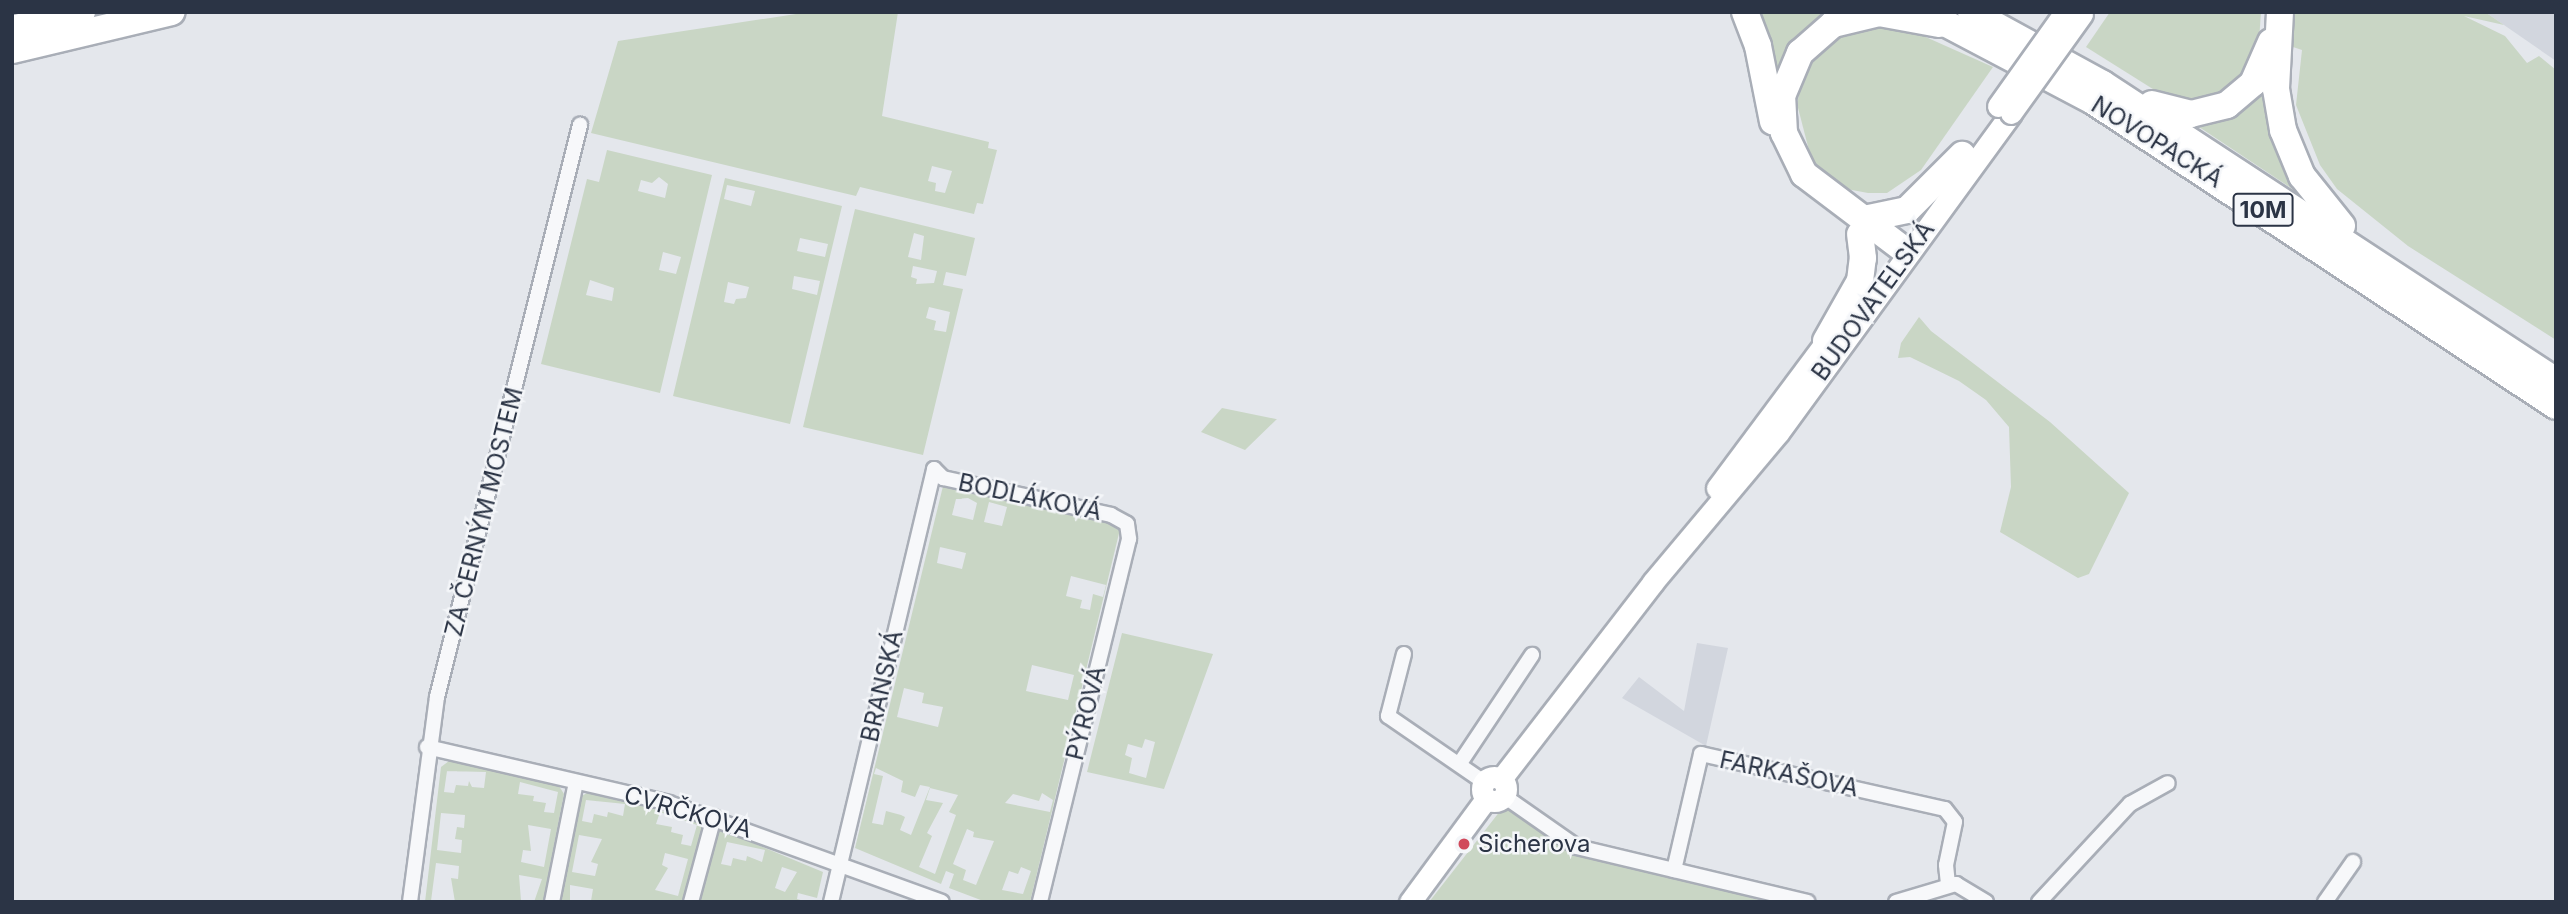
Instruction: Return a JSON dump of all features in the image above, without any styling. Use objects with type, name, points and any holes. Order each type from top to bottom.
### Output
[{"type":"highway","points":[[12,29],[82,12]]},
{"type":"highway","points":[[12,50],[172,12]]},
{"type":"highway","points":[[1745,12],[1758,46],[1775,134],[1786,162],[1809,190],[1862,226]]},
{"type":"highway","name":"NOVOPACKÁ","points":[[1924,12],[1966,21],[2103,83],[2556,381]]},
{"type":"highway","points":[[2103,83],[2177,113],[2205,113],[2227,105],[2245,93],[2263,67],[2270,46],[2272,12]]},
{"type":"highway","points":[[2280,12],[2276,89],[2289,150],[2321,203],[2390,270]]},
{"type":"highway","points":[[1898,254],[1810,180],[1793,155],[1782,110],[1794,64],[1825,30],[1866,14],[1891,13],[1966,21]]},
{"type":"highway","name":"NOVOPACKÁ","points":[[1966,21],[2093,101],[2556,406]]},
{"type":"highway","points":[[1862,226],[1907,211],[1962,155]]},
{"type":"highway","points":[[1826,341],[1860,281],[1862,226]]},
{"type":"street","name":"BUDOVATELSKÁ","points":[[1410,902],[1653,582],[1826,341],[1898,254],[2077,13]]},
{"type":"street","name":"BUDOVATELSKÁ","points":[[1653,582],[1778,433],[1962,155],[2004,109]]},
{"type":"street","name":"ZA ČERNÝM MOSTEM","points":[[410,902],[427,747],[580,125]]},
{"type":"street","name":"BODLÁKOVÁ","points":[[934,470],[943,478],[1111,514],[1127,524]]},
{"type":"street","name":"BRANSKÁ","points":[[831,902],[934,470]]},
{"type":"street","name":"PÝROVÁ","points":[[1040,902],[1129,539],[1127,524]]},
{"type":"street","points":[[1404,654],[1388,716],[1460,763],[1577,847],[1808,902]]},
{"type":"street","points":[[1460,763],[1532,656]]},
{"type":"street","name":"CVRČKOVA","points":[[427,747],[714,817],[841,862],[942,902]]},
{"type":"street","name":"FARKAŠOVA","points":[[1674,870],[1701,754],[1951,813],[1955,822],[1946,865],[1948,885]]},
{"type":"street","points":[[552,902],[576,782]]},
{"type":"street","points":[[2039,902],[2130,804],[2168,783]]},
{"type":"street","points":[[691,902],[714,817]]},
{"type":"street","points":[[2326,902],[2353,862]]},
{"type":"street","points":[[1896,902],[1948,885],[1962,884],[1986,902]]},
{"type":"shaded area","points":[[2485,12],[2556,12],[2556,61],[2504,25]]},
{"type":"shaded area","points":[[1697,643],[1728,648],[1706,746],[1622,698],[1639,677],[1684,711]]},
{"type":"green space","points":[[809,12],[898,12],[882,116],[989,142],[988,148],[997,150],[983,204],[977,203],[974,214],[860,187],[856,196],[591,133],[618,41]],"holes":[[[932,166],[952,171],[945,193],[935,191],[936,183],[928,181]]]},
{"type":"green space","points":[[1760,12],[1829,12],[1803,32],[1777,76]]},
{"type":"green space","points":[[2110,12],[2261,12],[2259,41],[2240,78],[2222,94],[2179,100],[2164,96],[2086,47]]},
{"type":"green space","points":[[2288,12],[2485,12],[2504,25],[2464,16],[2505,36],[2527,63],[2539,56],[2556,70],[2556,340],[2408,246],[2337,189],[2320,165],[2296,105],[2302,50],[2290,46]]},
{"type":"green space","points":[[1879,25],[1910,30],[1993,67],[1921,170],[1887,193],[1868,193],[1836,187],[1811,158],[1797,104],[1803,74],[1833,37]]},
{"type":"green space","points":[[2267,81],[2303,196],[2196,125],[2231,119],[2253,103]]},
{"type":"green space","points":[[607,150],[712,175],[660,393],[541,364],[587,179],[599,182]],"holes":[[[659,177],[668,184],[665,198],[638,191],[641,180],[652,183]],[[663,252],[681,257],[676,274],[659,270]],[[590,280],[614,288],[612,301],[586,295]]]},
{"type":"green space","points":[[725,178],[842,206],[790,424],[673,396]],"holes":[[[727,185],[755,191],[751,206],[724,199]],[[800,238],[828,244],[825,257],[797,251]],[[794,276],[820,281],[817,295],[792,289]],[[728,282],[749,287],[746,298],[736,299],[734,304],[724,302]]]},
{"type":"green space","points":[[855,209],[975,238],[966,276],[946,272],[943,285],[963,289],[923,455],[803,427]],"holes":[[[914,233],[924,236],[921,260],[908,257]],[[913,266],[937,271],[934,283],[916,284],[917,279],[911,277]],[[929,307],[950,312],[946,332],[934,330],[936,321],[926,318]]]},
{"type":"green space","points":[[1919,317],[1931,331],[2050,422],[2129,493],[2089,574],[2078,578],[2000,532],[2011,487],[2009,427],[1986,400],[1959,381],[1910,357],[1898,358],[1901,343]]},
{"type":"green space","points":[[1222,408],[1277,419],[1245,450],[1201,432]]},
{"type":"green space","points":[[943,486],[1121,525],[1030,902],[986,902],[949,888],[954,874],[946,871],[941,884],[855,848]],"holes":[[[968,498],[977,503],[973,520],[952,515],[956,499]],[[989,502],[1007,507],[1002,526],[984,522]],[[940,547],[966,553],[962,569],[937,563]],[[1071,576],[1106,585],[1103,597],[1093,594],[1090,610],[1080,608],[1082,600],[1066,596]],[[1032,665],[1074,675],[1068,700],[1026,691]],[[904,688],[924,693],[922,703],[943,707],[938,727],[897,717]],[[876,768],[903,781],[901,792],[915,797],[920,785],[930,787],[911,835],[900,830],[905,817],[901,815],[886,811],[883,825],[872,823],[883,776],[874,774]],[[930,788],[958,795],[949,812],[956,815],[935,874],[919,867],[932,836],[927,833],[943,803],[926,800]],[[1042,793],[1053,800],[1050,812],[1005,803],[1013,794],[1039,801]],[[967,829],[974,832],[973,837],[994,841],[976,885],[963,880],[966,870],[953,864]],[[1021,867],[1031,871],[1023,894],[1002,890],[1009,871],[1018,874]]]},
{"type":"green space","points":[[1122,633],[1213,654],[1164,789],[1087,772]],"holes":[[[1145,739],[1155,742],[1146,778],[1129,773],[1132,758],[1125,755],[1128,744],[1142,748]]]},
{"type":"green space","points":[[449,761],[559,786],[564,794],[543,902],[534,902],[542,879],[519,875],[521,901],[455,902],[451,878],[458,879],[459,866],[436,863],[431,901],[438,902],[425,902],[441,767]],"holes":[[[447,771],[486,772],[484,788],[472,787],[469,781],[468,786],[456,785],[454,793],[444,792]],[[520,782],[558,792],[554,813],[544,812],[546,803],[533,801],[534,796],[518,794]],[[441,813],[465,815],[464,828],[457,827],[455,839],[462,840],[461,853],[437,850]],[[528,825],[551,829],[544,867],[521,862],[523,850],[531,851]]]},
{"type":"green space","points":[[587,793],[698,820],[703,825],[682,902],[584,902],[591,901],[593,889],[570,885],[570,902],[560,902],[580,797]],"holes":[[[586,800],[625,804],[623,816],[608,812],[607,817],[594,814],[592,823],[582,821]],[[660,812],[697,825],[691,846],[681,844],[683,835],[671,832],[672,827],[656,824]],[[579,835],[602,839],[591,862],[598,864],[595,876],[572,872]],[[665,853],[688,859],[678,896],[655,890],[668,868],[662,865]]]},
{"type":"green space","points":[[1504,806],[1574,851],[1767,902],[1429,902]]},
{"type":"green space","points":[[719,829],[823,872],[817,898],[798,893],[797,899],[808,902],[699,902]],"holes":[[[727,842],[765,850],[762,862],[747,856],[746,861],[733,858],[731,866],[721,864]],[[782,867],[797,872],[785,892],[775,888]]]},
{"type":"place","name":"Sicherova","points":[[1464,844]]}]
